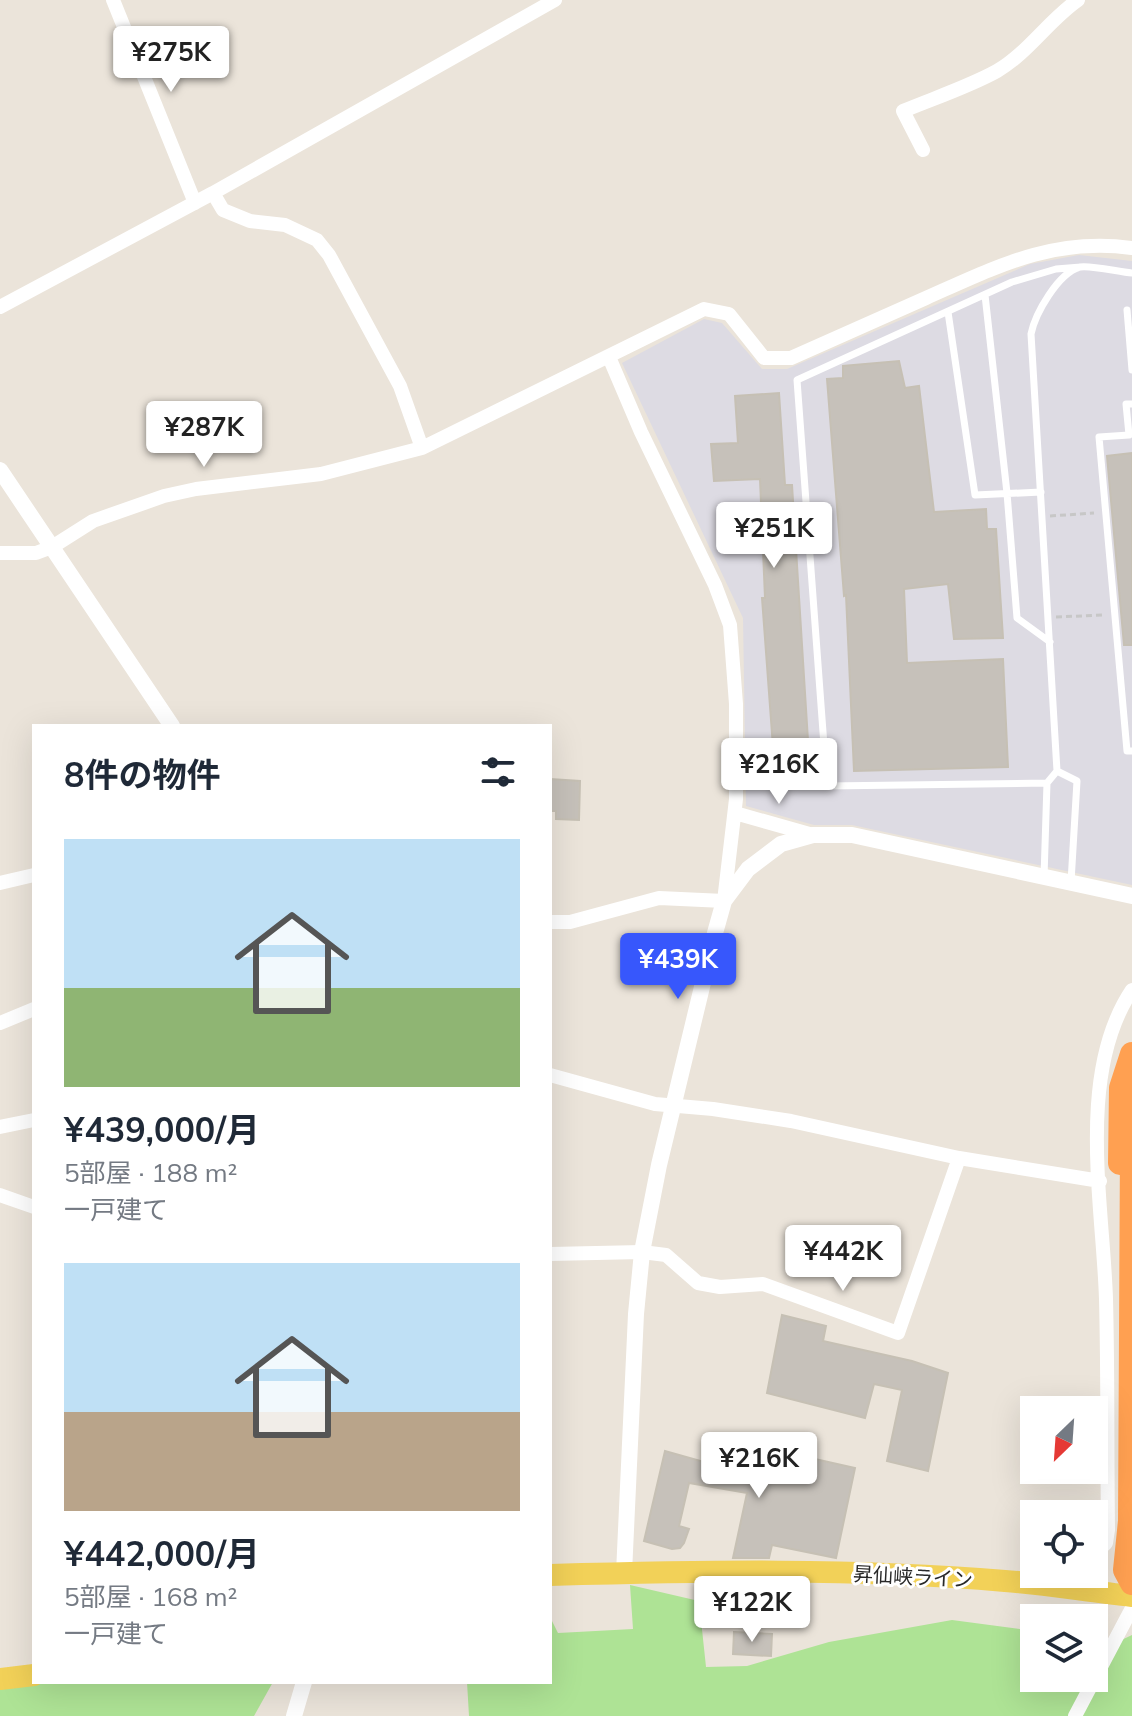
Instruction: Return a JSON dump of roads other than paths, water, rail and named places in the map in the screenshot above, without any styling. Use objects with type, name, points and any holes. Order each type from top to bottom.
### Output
[{"type":"highway","points":[[1130,1397],[1120,1178],[1121,1088],[1132,1054]]},
{"type":"highway","points":[[1132,1145],[1130,1521],[1125,1570],[1132,1583]]},
{"type":"main road","name":"昇仙峡ライン","points":[[552,1575],[712,1571],[1020,1576]]},
{"type":"main road","name":"昇仙峡ライン","points":[[1092,1588],[1132,1596]]},
{"type":"main road","points":[[0,1679],[32,1675]]},
{"type":"street","points":[[113,0],[195,203]]},
{"type":"street","points":[[0,307],[195,203],[555,0]]},
{"type":"street","points":[[923,150],[903,111],[997,71],[1078,0]]},
{"type":"street","points":[[213,193],[223,210],[250,221],[285,225],[317,240],[329,255],[400,386],[422,448]]},
{"type":"street","points":[[0,553],[36,553],[52,547],[93,521],[164,496],[196,489],[321,474],[422,448],[704,309],[729,314],[764,358],[791,358],[977,274],[1026,256],[1068,246],[1132,248]]},
{"type":"street","points":[[609,357],[641,432],[715,585],[730,625],[736,704],[735,813],[724,901],[642,1252],[624,1573]]},
{"type":"street","points":[[0,470],[171,724]]},
{"type":"street","points":[[735,813],[813,835]]},
{"type":"street","points":[[724,901],[748,869],[781,844],[813,835],[852,835],[1132,896]]},
{"type":"street","points":[[0,883],[32,875]]},
{"type":"street","points":[[552,922],[570,922],[659,898],[724,901]]},
{"type":"street","points":[[1108,1500],[1106,1299],[1097,1108],[1108,1039],[1132,990]]},
{"type":"street","points":[[0,1023],[32,1010]]},
{"type":"street","points":[[552,1076],[655,1104],[791,1121],[959,1158],[1100,1181]]},
{"type":"street","points":[[0,1127],[32,1120]]},
{"type":"street","points":[[552,1254],[642,1252],[666,1255],[698,1283],[720,1287],[763,1284],[898,1333],[959,1158]]},
{"type":"street","points":[[0,1195],[32,1206]]},
{"type":"street","points":[[1075,1716],[1132,1608]]},
{"type":"street","points":[[294,1716],[303,1684]]},
{"type":"lane","points":[[1047,783],[827,786],[797,380],[1012,282],[1056,269],[1081,267],[1132,273]]},
{"type":"lane","points":[[1044,877],[1047,783],[1057,771],[1031,334],[1033,323],[1056,286],[1081,267]]},
{"type":"lane","points":[[985,295],[1017,618],[1050,642]]},
{"type":"lane","points":[[1127,310],[1132,370]]},
{"type":"lane","points":[[948,312],[975,495],[1041,492]]},
{"type":"lane","points":[[1132,404],[1126,404],[1129,435],[1099,437],[1127,751],[1132,751]]},
{"type":"lane","points":[[1057,771],[1077,781],[1071,883]]}]
